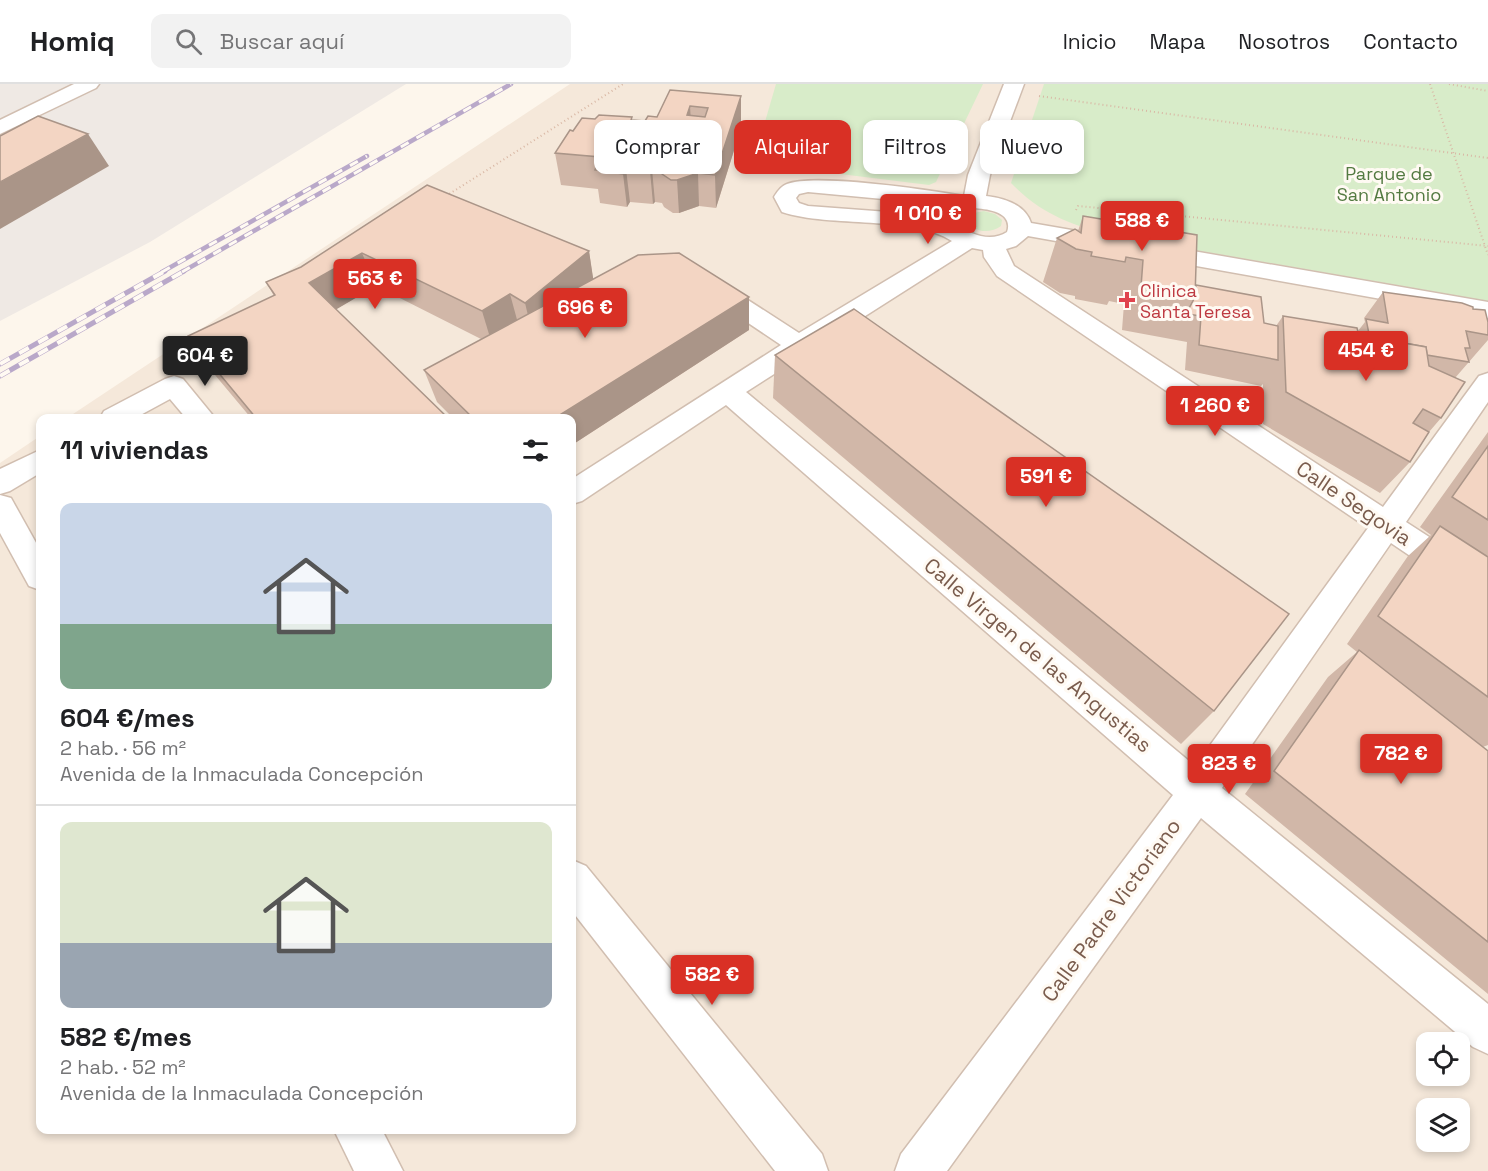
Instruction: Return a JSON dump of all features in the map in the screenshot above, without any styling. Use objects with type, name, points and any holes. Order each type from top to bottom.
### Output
[{"type":"street","points":[[0,128],[89,84]]},
{"type":"street","points":[[969,202],[1014,84]]},
{"type":"street","points":[[808,186],[969,202],[992,202],[1009,208],[1017,214],[1022,228],[1012,239],[971,237],[915,221],[805,212],[790,207],[785,198],[792,189],[808,186]]},
{"type":"street","points":[[969,202],[953,207],[946,221],[971,237]]},
{"type":"street","points":[[1022,228],[1488,310]]},
{"type":"street","points":[[576,490],[799,345],[971,237]]},
{"type":"street","name":"Calle Segovia","points":[[971,237],[996,257],[1005,271],[1488,592]]},
{"type":"street","points":[[693,274],[799,345]]},
{"type":"street","name":"Calle Padre Victoriano","points":[[918,1171],[1198,792],[1488,382]]},
{"type":"street","points":[[121,414],[174,385],[198,414]]},
{"type":"street","name":"Calle Virgen de las Angustias","points":[[727,392],[1198,792],[1488,1032]]},
{"type":"street","points":[[0,483],[36,462]]},
{"type":"street","points":[[0,506],[36,570]]},
{"type":"street","points":[[576,885],[805,1171]]},
{"type":"street","points":[[359,1134],[380,1171]]},
{"type":"path","points":[[444,198],[623,84]]},
{"type":"path","points":[[1430,84],[1488,255]]},
{"type":"path","points":[[1449,84],[1488,91]]},
{"type":"path","points":[[1033,95],[1488,158]]},
{"type":"path","points":[[1072,236],[1070,225],[1078,206],[1486,246]]},
{"type":"shaded area","points":[[0,84],[406,84],[150,242],[0,321]]},
{"type":"shaded area","points":[[570,84],[1488,84],[1488,1171],[0,1171],[0,463],[36,439],[36,1134],[576,1134],[576,414],[73,414]]},
{"type":"green space","points":[[776,84],[983,84],[966,120],[863,120],[863,174],[940,174],[936,182],[929,185],[841,174],[851,174],[851,120],[766,120]]},
{"type":"green space","name":"Parque de San Antonio","points":[[1044,84],[1488,84],[1488,301],[1114,236],[1071,223],[1034,203],[1011,183],[1014,174],[1084,174],[1084,120],[1032,120]]},
{"type":"green space","points":[[984,211],[995,214],[1002,220],[1001,226],[997,229],[982,231],[973,228],[966,220],[969,214]]},
{"type":"building","points":[[670,90],[741,96],[722,154],[722,120],[646,120],[648,116],[657,117]],"holes":[[[690,106],[708,108],[705,117],[687,115]]]},
{"type":"building","points":[[599,115],[632,117],[631,120],[594,120],[594,156],[555,153],[570,130],[573,131],[582,118],[595,119]]},
{"type":"building","points":[[38,116],[88,134],[0,182],[0,136]]},
{"type":"building","points":[[662,174],[695,174],[677,180],[671,180]]},
{"type":"building","points":[[427,185],[589,251],[525,303],[510,294],[482,311],[362,253],[309,283],[444,414],[253,414],[188,336],[275,295],[266,282],[301,267]]},
{"type":"building","points":[[1083,216],[1197,235],[1195,297],[1141,287],[1143,260],[1126,257],[1125,262],[1091,256],[1092,252],[1076,249],[1057,238],[1075,229],[1081,233]]},
{"type":"building","points":[[679,253],[749,297],[561,414],[469,414],[424,370],[638,255]]},
{"type":"building","points":[[1196,285],[1261,297],[1264,323],[1278,326],[1278,360],[1199,345],[1201,316],[1186,314],[1195,297]]},
{"type":"building","points":[[1383,292],[1462,303],[1473,309],[1485,310],[1488,335],[1466,331],[1470,348],[1465,348],[1469,362],[1427,355],[1426,347],[1376,338],[1375,335],[1369,334],[1366,319],[1388,323]]},
{"type":"building","points":[[854,309],[1289,614],[1214,711],[775,355]]},
{"type":"building","points":[[1283,316],[1357,328],[1358,332],[1375,335],[1376,338],[1426,347],[1429,366],[1465,382],[1441,418],[1423,409],[1413,423],[1429,432],[1410,462],[1286,392]]},
{"type":"building","points":[[1488,446],[1488,520],[1452,497]]},
{"type":"building","points":[[1440,526],[1488,557],[1488,697],[1378,616]]},
{"type":"building","points":[[1359,650],[1488,751],[1488,942],[1274,771]]},
{"type":"railway","points":[[182,272],[511,84]]},
{"type":"railway","points":[[162,272],[367,156]]},
{"type":"railway","points":[[0,364],[165,271]]},
{"type":"railway","points":[[0,376],[184,271]]},
{"type":"place","name":"Clinica Santa Teresa","points":[[1127,300]]}]
